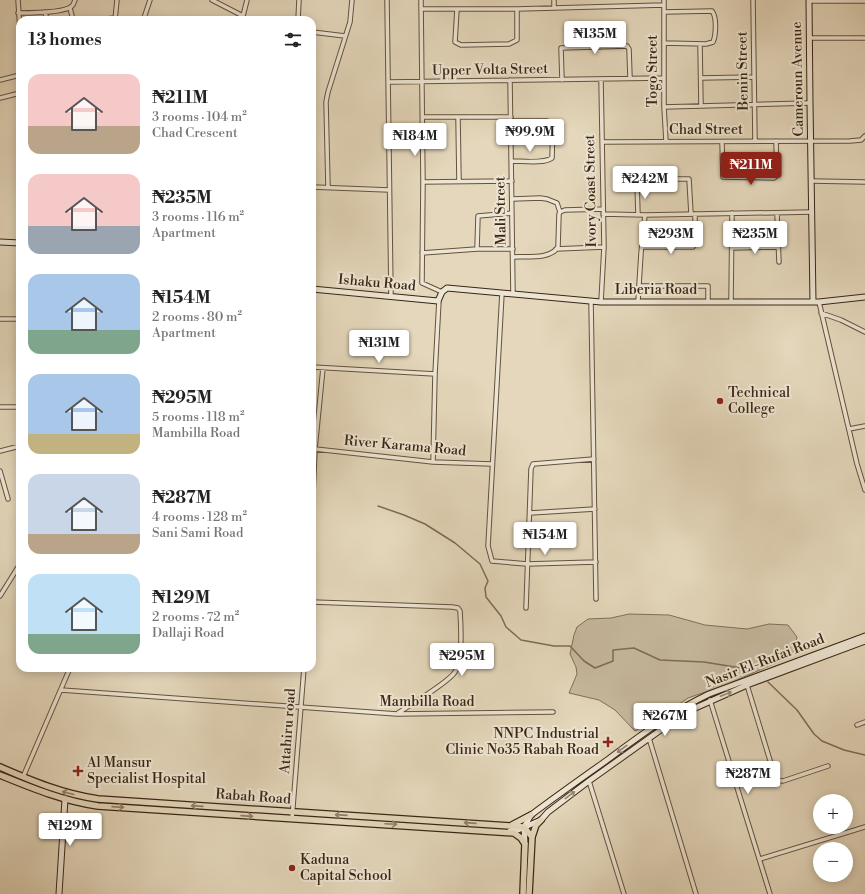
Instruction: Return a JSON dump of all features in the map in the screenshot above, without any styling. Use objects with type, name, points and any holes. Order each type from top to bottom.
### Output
[{"type":"main road","name":"Rabah Road","points":[[0,767],[65,793],[98,799],[293,812],[509,829],[524,828]]},
{"type":"main road","name":"Rabah Road","points":[[0,775],[46,794],[65,800],[98,806],[292,819],[457,825]]},
{"type":"main road","points":[[523,894],[525,844],[518,835],[509,829],[531,815]]},
{"type":"main road","points":[[529,894],[532,837],[536,825],[541,820]]},
{"type":"main road","points":[[524,828],[532,837]]},
{"type":"street","points":[[18,0],[18,16]]},
{"type":"street","points":[[18,13],[58,11],[70,8],[73,6],[75,0]]},
{"type":"street","points":[[115,16],[117,0]]},
{"type":"street","points":[[145,16],[150,0]]},
{"type":"street","points":[[212,0],[239,16]]},
{"type":"street","points":[[243,16],[247,0]]},
{"type":"street","points":[[298,16],[299,0]]},
{"type":"street","points":[[328,187],[326,102],[350,22],[352,0]]},
{"type":"street","points":[[387,0],[391,296]]},
{"type":"street","points":[[421,0],[423,117],[422,283],[442,292],[439,300],[435,374],[433,462]]},
{"type":"street","points":[[554,0],[554,8]]},
{"type":"street","points":[[622,0],[622,6]]},
{"type":"street","name":"Togo Street","points":[[664,0],[664,107],[666,141]]},
{"type":"street","name":"Benin Street","points":[[753,0],[755,141]]},
{"type":"street","points":[[810,0],[865,1]]},
{"type":"street","name":"Cameroun Avenue","points":[[810,0],[812,212],[816,302]]},
{"type":"street","points":[[421,9],[516,9],[664,5]]},
{"type":"street","points":[[70,8],[72,16]]},
{"type":"street","points":[[457,9],[455,42],[461,45],[509,44],[515,42],[518,36],[516,9]]},
{"type":"street","points":[[664,12],[712,11],[715,16],[715,38],[712,42],[700,44],[664,43]]},
{"type":"street","points":[[45,12],[46,16]]},
{"type":"street","points":[[316,32],[345,36]]},
{"type":"street","points":[[810,38],[865,38]]},
{"type":"street","points":[[700,44],[701,106]]},
{"type":"street","points":[[562,80],[561,48],[628,47],[630,78]]},
{"type":"street","points":[[0,80],[16,76]]},
{"type":"street","points":[[701,78],[754,77]]},
{"type":"street","name":"Upper Volta Street","points":[[389,82],[664,78]]},
{"type":"street","name":"Ivory Coast Street","points":[[601,79],[604,247],[601,302]]},
{"type":"street","name":"Mali Street","points":[[510,80],[513,199],[513,294]]},
{"type":"street","points":[[0,98],[16,94]]},
{"type":"street","points":[[664,107],[810,103]]},
{"type":"street","points":[[423,117],[511,117]]},
{"type":"street","points":[[458,118],[459,181]]},
{"type":"street","points":[[511,121],[550,122],[553,124],[551,159],[545,161],[511,161]]},
{"type":"street","name":"Chad Street","points":[[602,142],[850,141],[861,140],[865,136]]},
{"type":"street","points":[[722,142],[723,177],[774,178],[777,175],[776,141]]},
{"type":"street","points":[[638,215],[637,182],[640,179],[689,179],[695,243],[692,247],[643,247]]},
{"type":"street","points":[[423,182],[512,180]]},
{"type":"street","points":[[812,181],[865,182]]},
{"type":"street","points":[[316,187],[389,190]]},
{"type":"street","points":[[513,199],[548,199],[556,203],[560,212],[558,247],[556,249],[550,254],[513,257]]},
{"type":"street","points":[[560,212],[565,210],[603,209]]},
{"type":"street","points":[[603,214],[646,215],[812,212]]},
{"type":"street","points":[[477,249],[478,216],[512,213]]},
{"type":"street","points":[[731,302],[732,213]]},
{"type":"street","points":[[777,213],[779,262]]},
{"type":"street","points":[[638,301],[641,253],[643,247],[646,215]]},
{"type":"street","points":[[0,242],[16,243]]},
{"type":"street","points":[[556,249],[604,247]]},
{"type":"street","points":[[732,248],[778,247]]},
{"type":"street","points":[[422,253],[477,249],[513,249]]},
{"type":"street","points":[[640,286],[708,286],[708,302]]},
{"type":"street","name":"Liberia Road","points":[[442,292],[447,288],[601,302],[816,302],[865,297]]},
{"type":"street","name":"Ishaku Road","points":[[316,289],[439,300]]},
{"type":"street","points":[[502,293],[497,410],[492,464],[488,546],[492,561],[527,564],[596,562]]},
{"type":"street","points":[[591,301],[596,599]]},
{"type":"street","points":[[816,302],[821,313],[865,490]]},
{"type":"street","points":[[821,313],[841,320],[865,332]]},
{"type":"street","points":[[0,319],[16,319]]},
{"type":"street","points":[[316,367],[435,374]]},
{"type":"street","points":[[316,426],[323,368]]},
{"type":"street","points":[[0,407],[16,407]]},
{"type":"street","points":[[849,429],[865,426]]},
{"type":"street","points":[[0,451],[16,447]]},
{"type":"street","name":"River Karama Road","points":[[316,449],[433,462],[492,464]]},
{"type":"street","points":[[526,608],[531,468],[533,464],[594,459]]},
{"type":"street","points":[[0,472],[8,498]]},
{"type":"street","points":[[530,512],[594,509]]},
{"type":"street","points":[[0,596],[16,570]]},
{"type":"street","points":[[316,602],[458,608],[460,611],[461,634],[458,666],[455,673],[448,680],[397,714]]},
{"type":"street","name":"Nasir El-Rufai Road","points":[[524,828],[541,820],[548,812],[589,781],[676,718],[710,700],[865,636]]},
{"type":"street","name":"Nasir El-Rufai Road","points":[[524,828],[531,815],[628,744],[689,704],[716,692],[865,641]]},
{"type":"street","points":[[23,777],[68,672]]},
{"type":"street","name":"Attahiru road","points":[[292,819],[304,672]]},
{"type":"street","points":[[747,686],[776,780],[783,781],[828,766]]},
{"type":"street","name":"Mambilla Road","points":[[61,690],[397,714],[553,712]]},
{"type":"street","points":[[710,700],[770,894]]},
{"type":"street","points":[[857,725],[865,722]]},
{"type":"street","points":[[649,738],[696,894]]},
{"type":"street","points":[[589,781],[624,894]]},
{"type":"street","points":[[59,894],[65,800]]},
{"type":"street","points":[[760,859],[865,827]]},
{"type":"street","points":[[524,828],[525,844]]},
{"type":"shaded area","points":[[629,614],[669,615],[705,625],[747,629],[769,624],[788,625],[797,637],[794,652],[787,658],[728,684],[688,698],[662,716],[635,731],[615,710],[599,700],[569,693],[577,674],[576,667],[570,654],[577,627],[588,619],[611,618]]},
{"type":"waterway","points":[[378,506],[425,524],[455,543],[480,564],[488,581],[485,588],[486,597],[501,616],[506,627],[521,640],[554,646],[570,646],[584,661],[595,668],[613,661],[613,650],[634,648],[660,660],[704,662],[747,669]]},
{"type":"waterway","points":[[768,682],[797,710],[814,734],[822,741],[844,750],[865,755]]},
{"type":"place","name":"Technical College","points":[[720,401]]},
{"type":"place","name":"NNPC Industrial Clinic No35 Rabah Road","points":[[608,742]]},
{"type":"place","name":"Al Mansur Specialist Hospital","points":[[78,771]]},
{"type":"place","name":"Kaduna Capital School","points":[[292,868]]}]
